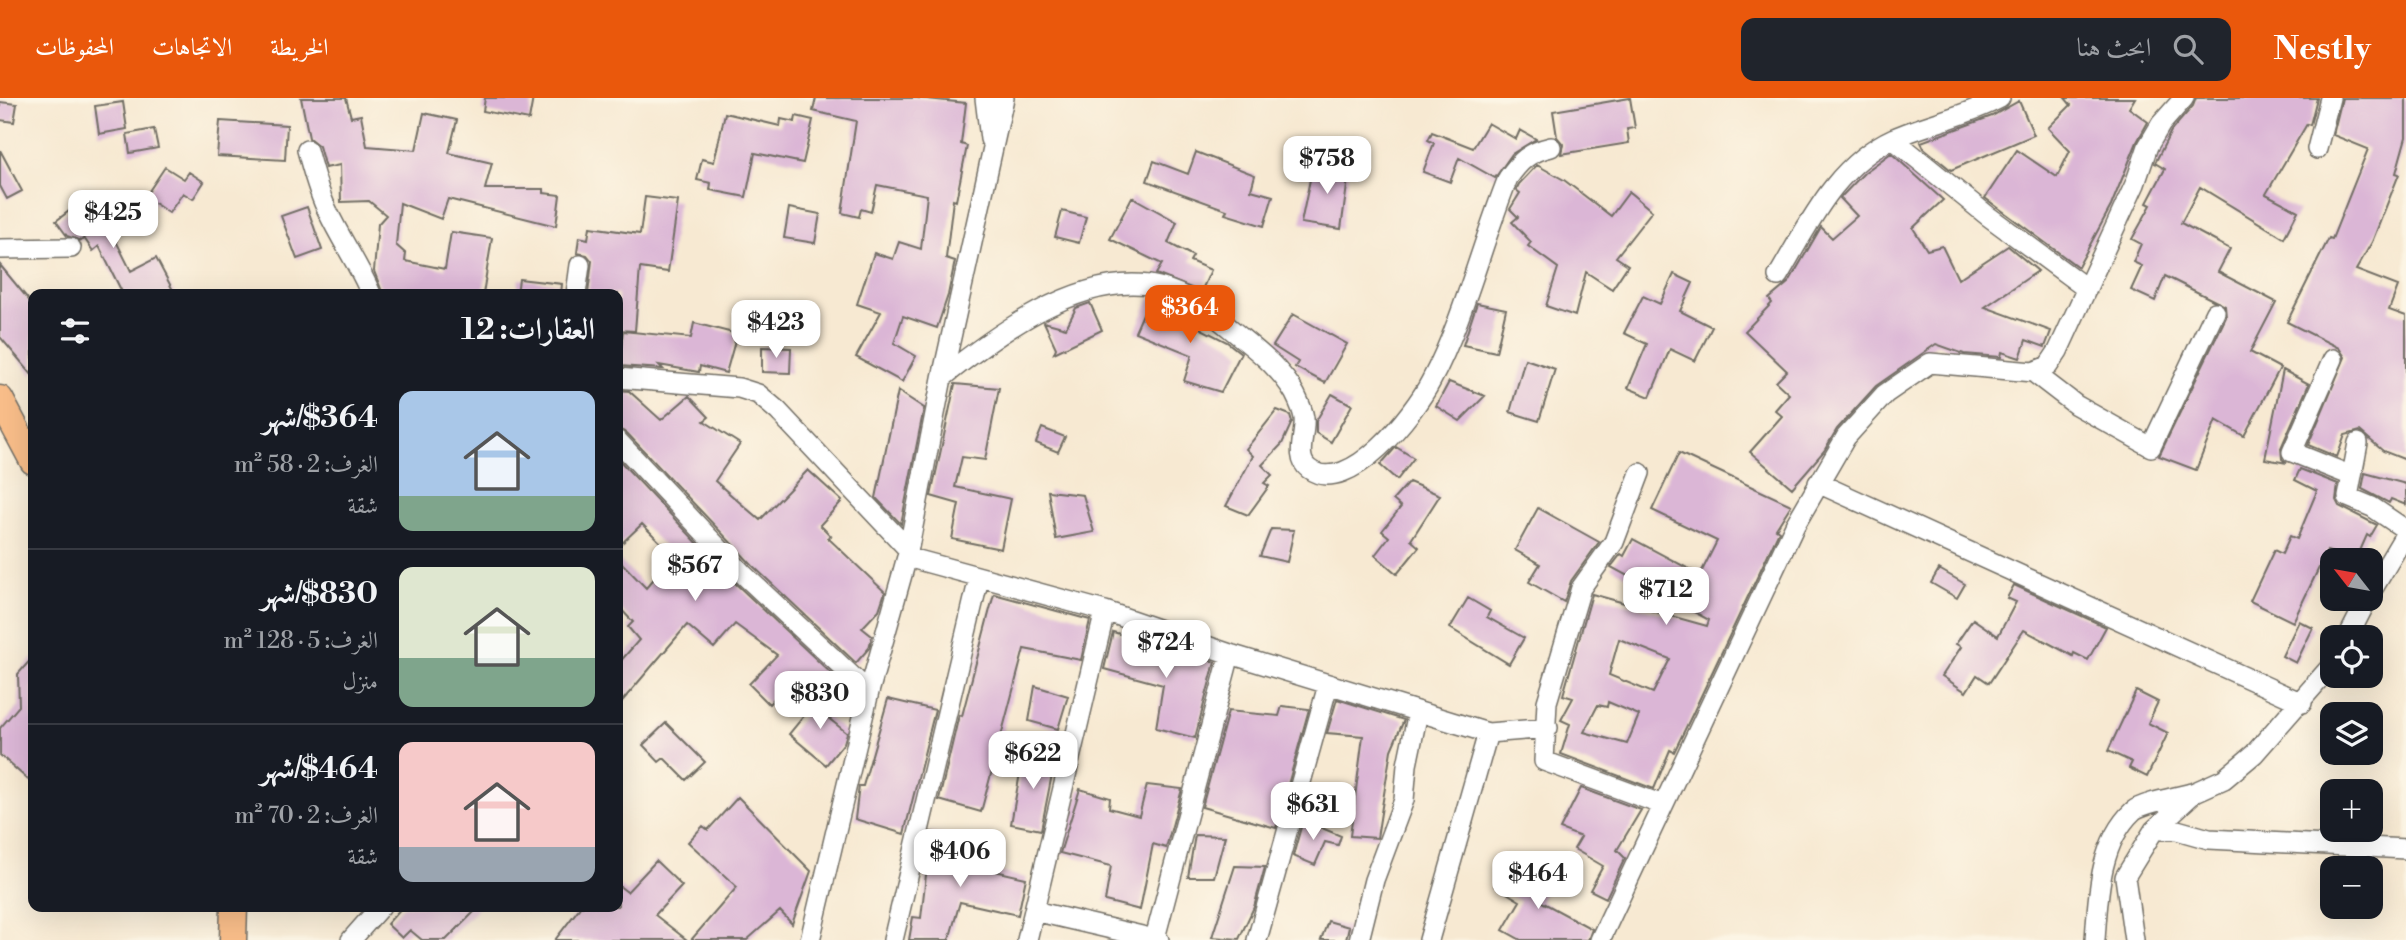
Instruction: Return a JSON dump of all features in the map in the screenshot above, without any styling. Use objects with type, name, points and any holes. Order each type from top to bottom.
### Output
[{"type":"main road","points":[[0,399],[28,452]]},
{"type":"main road","points":[[233,940],[234,912]]},
{"type":"street","points":[[985,98],[991,149]]},
{"type":"street","points":[[810,940],[869,692],[907,553],[942,378],[1004,98]]},
{"type":"street","points":[[1778,276],[1826,193],[1853,164],[1893,139],[1962,116],[2000,98]]},
{"type":"street","points":[[1600,940],[1794,524],[1846,437],[1885,394],[1930,363],[2033,372],[2048,366],[2058,351],[2136,184],[2148,146],[2161,124],[2185,98]]},
{"type":"street","points":[[2317,149],[2330,98]]},
{"type":"street","points":[[1893,139],[1988,216],[2087,289]]},
{"type":"street","points":[[942,378],[993,337],[1025,317],[1110,285],[1150,285],[1184,297],[1224,323],[1273,363],[1295,394],[1304,418],[1301,456],[1306,467],[1319,474],[1335,475],[1357,467],[1387,439],[1430,383],[1508,178],[1521,160],[1535,150],[1551,147]]},
{"type":"street","points":[[307,150],[328,214],[358,263],[369,289]]},
{"type":"street","points":[[0,249],[71,248]]},
{"type":"street","points":[[577,289],[580,265]]},
{"type":"street","points":[[2033,372],[2076,405],[2151,447],[2215,312]]},
{"type":"street","points":[[2333,359],[2292,452],[2352,477]]},
{"type":"street","points":[[623,378],[712,384],[758,394],[778,411],[907,553],[979,579],[1105,611],[1230,654],[1488,733],[1548,728]]},
{"type":"street","points":[[2358,443],[2348,497],[2372,507],[2406,532],[2384,570]]},
{"type":"street","points":[[623,446],[744,575],[869,692]]},
{"type":"street","points":[[1640,473],[1614,542],[1581,588],[1547,702],[1548,728],[1544,761],[1663,805]]},
{"type":"street","points":[[1818,483],[2302,702]]},
{"type":"street","points":[[893,940],[979,579]]},
{"type":"street","points":[[1027,940],[1105,611]]},
{"type":"street","points":[[1034,911],[1157,939],[1230,654]]},
{"type":"street","points":[[2095,940],[2099,879],[2114,838],[2134,809],[2195,792],[2224,779],[2244,762],[2320,680]]},
{"type":"street","points":[[1257,940],[1328,685]]},
{"type":"street","points":[[1359,940],[1374,880],[1404,800],[1407,765],[1418,712]]},
{"type":"street","points":[[1429,940],[1488,733]]},
{"type":"street","points":[[2134,940],[2125,877],[2154,830],[2195,792]]},
{"type":"street","points":[[2154,830],[2177,830],[2208,839],[2406,849]]},
{"type":"street","points":[[351,940],[376,912]]},
{"type":"building","points":[[301,98],[346,98],[351,117],[361,115],[367,146],[416,150],[424,113],[457,120],[449,153],[492,163],[485,189],[544,189],[544,193],[560,195],[556,226],[448,199],[441,219],[400,203],[396,245],[406,254],[405,261],[445,269],[451,232],[492,238],[484,289],[381,289],[374,271],[378,224],[386,215],[369,201],[341,202],[340,165],[325,168],[319,146],[309,138]]},
{"type":"building","points":[[485,98],[533,98],[529,120],[483,111]]},
{"type":"building","points":[[816,98],[917,98],[966,103],[961,144],[967,146],[956,201],[953,200],[946,258],[955,261],[948,295],[937,328],[903,316],[894,343],[916,356],[902,382],[856,357],[881,312],[857,304],[874,253],[893,259],[899,242],[921,249],[927,195],[877,185],[871,212],[861,209],[859,217],[842,213],[856,121],[813,111]]},
{"type":"building","points":[[1630,98],[1635,128],[1627,129],[1629,143],[1561,154],[1563,144],[1557,137],[1553,111]]},
{"type":"building","points":[[2065,98],[2135,98],[2129,108],[2148,122],[2111,206],[2078,267],[1985,198],[2017,150],[2057,177],[2070,151],[2048,128],[2071,105]]},
{"type":"building","points":[[2196,98],[2317,98],[2310,125],[2307,124],[2266,194],[2298,211],[2284,238],[2200,187],[2181,223],[2230,249],[2218,272],[2276,302],[2250,352],[2280,368],[2244,436],[2216,420],[2196,470],[2159,456],[2226,317],[2225,306],[2165,276],[2155,301],[2131,290],[2142,266],[2133,262],[2141,244],[2132,239],[2151,205],[2147,203],[2165,169],[2155,163],[2171,131],[2193,106]]},
{"type":"building","points":[[2342,98],[2406,98],[2406,137],[2396,173],[2399,174],[2372,242],[2356,270],[2398,286],[2389,310],[2406,316],[2406,460],[2383,451],[2360,431],[2345,435],[2337,457],[2308,445],[2345,357],[2339,348],[2287,322],[2329,238],[2332,239],[2368,149],[2333,135]]},
{"type":"building","points":[[2019,101],[2034,135],[1951,170],[1924,148],[1921,142],[1992,116]]},
{"type":"building","points":[[0,102],[17,104],[14,122],[0,120]]},
{"type":"building","points":[[123,102],[127,129],[99,134],[95,106]]},
{"type":"building","points":[[725,113],[780,126],[781,119],[795,122],[796,116],[813,120],[803,163],[755,153],[746,197],[710,190],[711,183],[697,180],[702,159],[714,162]]},
{"type":"building","points":[[220,121],[287,125],[285,160],[217,156]]},
{"type":"building","points":[[1488,123],[1516,139],[1520,130],[1536,139],[1512,154],[1495,178],[1459,158],[1450,182],[1423,172],[1434,143],[1428,140],[1432,132],[1473,148]]},
{"type":"building","points":[[154,129],[158,148],[130,153],[127,134]]},
{"type":"building","points":[[0,150],[22,191],[7,199],[0,186]]},
{"type":"building","points":[[1196,152],[1255,175],[1251,190],[1273,196],[1264,226],[1225,214],[1227,210],[1147,181],[1154,161],[1188,174]]},
{"type":"building","points":[[1891,153],[1943,200],[1913,228],[1927,250],[1942,246],[1958,279],[2008,246],[2038,271],[1985,307],[2051,331],[2045,347],[2026,340],[2020,358],[2002,352],[2001,357],[1964,354],[1936,344],[1876,386],[1837,429],[1824,451],[1792,488],[1750,452],[1782,416],[1775,410],[1789,394],[1776,382],[1787,371],[1745,331],[1772,303],[1769,299],[1789,282],[1821,227],[1832,238],[1857,216],[1840,198],[1864,173]]},
{"type":"building","points":[[1350,164],[1341,229],[1301,223],[1313,165]]},
{"type":"building","points":[[1537,165],[1564,180],[1611,216],[1629,192],[1652,211],[1616,257],[1628,265],[1612,289],[1586,272],[1575,316],[1546,306],[1558,268],[1528,246],[1531,242],[1512,222],[1518,217],[1510,209],[1520,193],[1516,190]]},
{"type":"building","points":[[165,167],[184,179],[189,172],[204,182],[193,199],[183,193],[169,213],[145,197]]},
{"type":"building","points":[[90,195],[118,232],[113,235],[131,271],[156,258],[172,289],[120,289],[99,246],[93,251],[84,238],[81,241],[67,236],[56,221]]},
{"type":"building","points":[[645,197],[678,201],[668,272],[640,268],[635,331],[623,330],[623,289],[589,289],[592,261],[587,255],[577,253],[579,237],[588,239],[590,227],[640,234]]},
{"type":"building","points":[[1132,197],[1177,222],[1168,243],[1193,256],[1190,261],[1211,270],[1201,292],[1156,274],[1162,264],[1110,239]]},
{"type":"building","points":[[307,207],[322,250],[297,259],[281,216]]},
{"type":"building","points":[[789,208],[820,214],[815,243],[784,238]]},
{"type":"building","points":[[1062,211],[1086,217],[1079,243],[1055,237]]},
{"type":"building","points":[[0,265],[28,299],[28,370],[0,337]]},
{"type":"building","points":[[1674,274],[1693,283],[1680,311],[1712,327],[1695,361],[1670,349],[1650,397],[1628,388],[1647,344],[1624,333],[1643,296],[1660,304]]},
{"type":"building","points":[[519,279],[562,284],[562,289],[518,289]]},
{"type":"building","points":[[1150,298],[1186,312],[1184,320],[1227,342],[1241,353],[1221,392],[1184,381],[1192,355],[1135,332]]},
{"type":"building","points":[[1090,303],[1102,330],[1054,353],[1056,348],[1044,322],[1066,328],[1076,308]]},
{"type":"building","points":[[1477,303],[1506,309],[1496,352],[1463,345]]},
{"type":"building","points":[[1293,314],[1347,344],[1325,383],[1295,367],[1298,362],[1273,346]]},
{"type":"building","points":[[694,323],[737,334],[726,373],[700,366],[699,372],[659,365],[663,369],[623,366],[623,331],[691,338]]},
{"type":"building","points":[[762,347],[791,348],[790,373],[762,372]]},
{"type":"building","points":[[1525,359],[1555,369],[1539,421],[1510,412]]},
{"type":"building","points":[[2283,370],[2309,384],[2281,448],[2282,459],[2287,463],[2265,459]]},
{"type":"building","points":[[1449,382],[1485,396],[1460,421],[1436,406]]},
{"type":"building","points":[[955,384],[999,388],[985,460],[962,457],[955,487],[1011,499],[1001,549],[952,539],[959,504],[931,496]]},
{"type":"building","points":[[623,390],[629,391],[661,420],[689,396],[709,417],[704,421],[740,444],[715,481],[760,520],[808,470],[842,501],[820,525],[831,536],[828,538],[885,592],[879,610],[862,628],[872,636],[869,648],[856,663],[753,566],[623,431]]},
{"type":"building","points":[[898,391],[924,408],[901,524],[876,498]]},
{"type":"building","points":[[1332,394],[1352,405],[1331,442],[1316,433],[1316,421]]},
{"type":"building","points":[[1277,410],[1290,415],[1292,422],[1282,444],[1262,465],[1272,475],[1264,483],[1269,486],[1248,515],[1226,506],[1253,456],[1246,449]]},
{"type":"building","points":[[1042,428],[1065,437],[1058,452],[1036,443]]},
{"type":"building","points":[[1396,447],[1414,458],[1397,480],[1380,465]]},
{"type":"building","points":[[1679,453],[1791,505],[1776,529],[1779,531],[1674,752],[1670,750],[1654,789],[1561,754],[1570,724],[1561,720],[1573,698],[1563,695],[1592,594],[1707,626],[1709,620],[1611,567],[1621,554],[1624,556],[1633,539],[1700,575],[1717,541],[1652,510]],"holes":[[[1619,639],[1670,659],[1653,693],[1609,675]],[[1608,702],[1639,715],[1627,744],[1584,732],[1598,705],[1607,707]]]},
{"type":"building","points":[[623,464],[735,583],[835,677],[818,697],[795,676],[769,704],[749,684],[777,655],[735,624],[714,648],[687,625],[623,700],[623,658],[639,640],[628,627],[633,622],[623,611],[623,564],[646,588],[674,556],[642,524],[623,542]]},
{"type":"building","points":[[2300,469],[2338,484],[2336,500],[2339,506],[2377,525],[2370,537],[2367,535],[2361,548],[2320,548],[2320,566],[2293,622],[2250,601],[2274,550],[2282,554],[2290,536],[2297,539],[2317,491],[2295,480]]},
{"type":"building","points":[[2365,473],[2406,484],[2406,505],[2391,499],[2389,503],[2362,489]]},
{"type":"building","points":[[1409,482],[1440,495],[1411,540],[1419,547],[1397,574],[1375,555],[1389,537],[1382,531],[1401,507],[1393,500]]},
{"type":"building","points":[[1048,491],[1083,495],[1094,532],[1056,539]]},
{"type":"building","points":[[1538,508],[1599,542],[1571,581],[1564,602],[1529,582],[1540,564],[1515,550]]},
{"type":"building","points":[[1271,529],[1294,530],[1287,562],[1260,556]]},
{"type":"building","points":[[1939,569],[1965,584],[1957,598],[1931,583]]},
{"type":"building","points":[[2014,585],[2106,627],[2088,660],[2074,653],[2073,656],[2024,630],[1989,683],[1977,675],[1966,692],[1942,676],[1961,647],[1956,644],[1973,619],[1998,636],[2016,602],[2007,598]]},
{"type":"building","points":[[994,594],[1090,620],[1081,660],[1024,649],[981,812],[939,800],[959,715],[962,716]]},
{"type":"building","points":[[1468,598],[1490,611],[1487,617],[1524,638],[1509,664],[1450,628]]},
{"type":"building","points":[[2299,621],[2313,628],[2296,663],[2282,656]]},
{"type":"building","points":[[1113,632],[1215,662],[1195,738],[1156,728],[1163,685],[1104,669]]},
{"type":"building","points":[[28,663],[28,780],[0,755],[0,728],[19,706],[18,674]]},
{"type":"building","points":[[1035,686],[1068,696],[1058,729],[1029,721]]},
{"type":"building","points":[[2136,691],[2158,702],[2148,723],[2168,733],[2147,777],[2129,768],[2132,762],[2108,751]]},
{"type":"building","points":[[821,695],[835,704],[827,717],[847,733],[844,743],[826,765],[789,734]]},
{"type":"building","points":[[888,699],[935,710],[904,834],[855,819],[859,786],[863,786]]},
{"type":"building","points":[[1337,699],[1404,720],[1391,750],[1377,838],[1350,836],[1363,736],[1327,733]]},
{"type":"building","points":[[1282,706],[1309,709],[1276,828],[1202,807],[1228,711],[1279,716]]},
{"type":"building","points":[[666,723],[705,762],[686,780],[664,758],[659,762],[643,745]]},
{"type":"building","points":[[1056,754],[1041,830],[1011,824],[1023,756]]},
{"type":"building","points":[[1147,785],[1182,789],[1166,848],[1153,844],[1140,910],[1105,901],[1111,866],[1060,853],[1080,789],[1110,798],[1109,808],[1139,816]]},
{"type":"building","points":[[1581,788],[1641,810],[1617,850],[1625,858],[1606,898],[1590,890],[1603,866],[1574,849],[1581,837],[1560,829]]},
{"type":"building","points":[[738,797],[811,871],[792,924],[780,911],[747,940],[691,940],[737,887],[688,842],[703,826],[708,830]]},
{"type":"building","points":[[1303,820],[1341,836],[1338,845],[1325,842],[1315,865],[1293,856]]},
{"type":"building","points":[[931,832],[968,840],[964,864],[1026,878],[1018,915],[960,902],[949,940],[909,940],[913,917],[921,918]]},
{"type":"building","points":[[1195,835],[1225,836],[1214,877],[1188,877]]},
{"type":"building","points":[[656,861],[682,886],[655,915],[687,940],[555,940],[576,912],[623,912],[623,889],[627,892]]},
{"type":"building","points":[[1235,866],[1265,867],[1254,907],[1239,939],[1212,937]]},
{"type":"building","points":[[1527,866],[1552,879],[1540,901],[1592,929],[1588,940],[1521,940],[1503,930],[1520,901],[1495,886],[1503,872],[1518,881]]},
{"type":"building","points":[[398,912],[474,912],[446,940],[422,940],[410,930],[402,938],[387,924]]},
{"type":"building","points":[[1328,921],[1349,927],[1346,940],[1321,940]]}]
